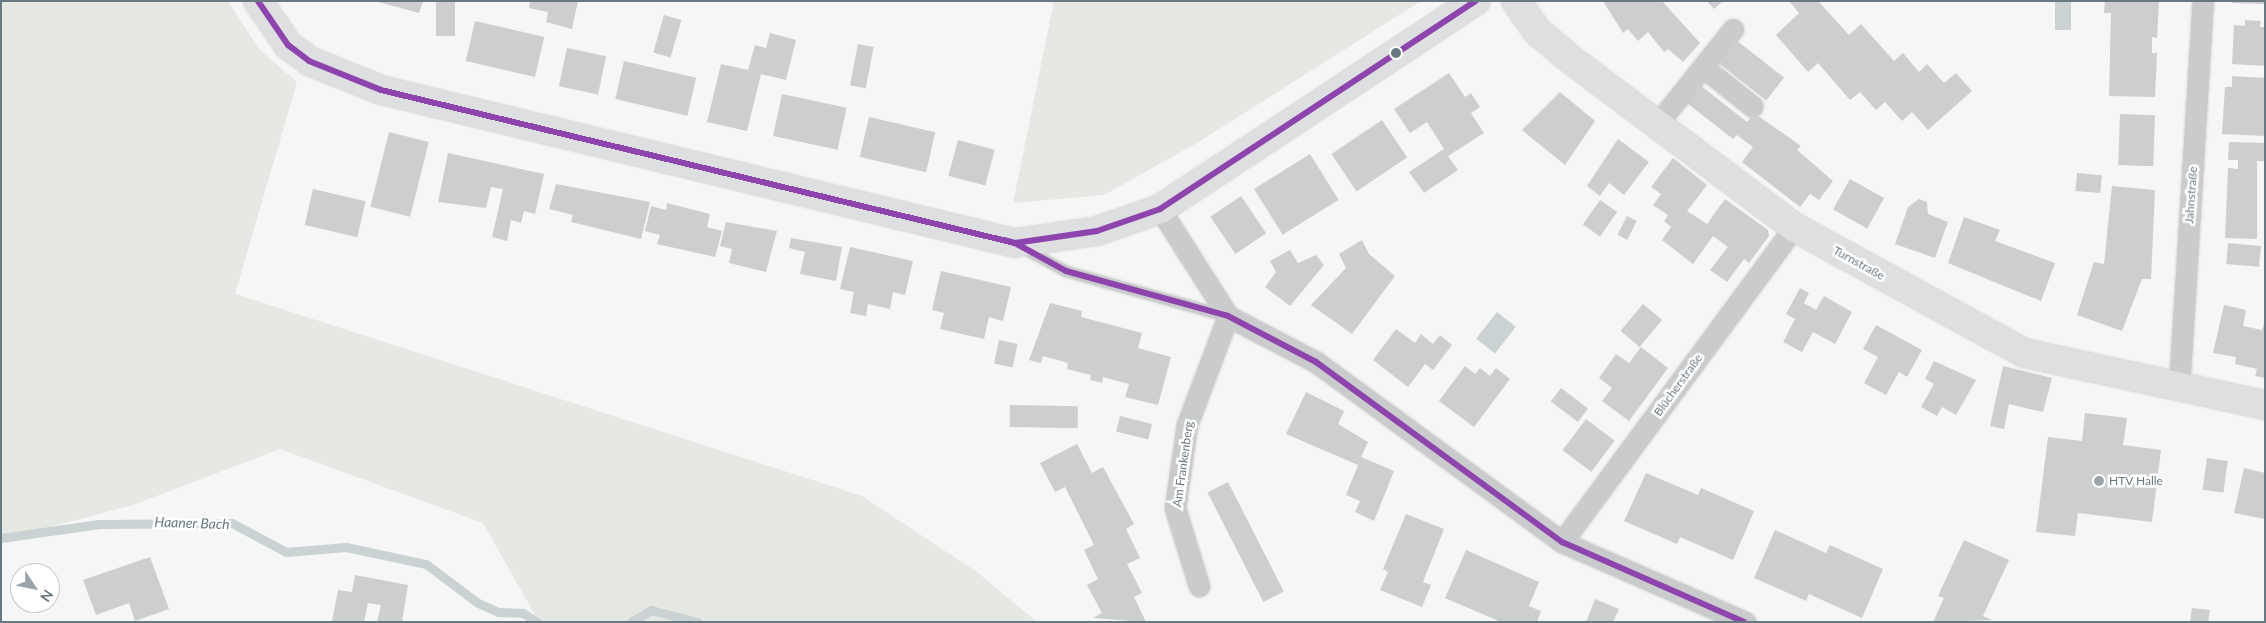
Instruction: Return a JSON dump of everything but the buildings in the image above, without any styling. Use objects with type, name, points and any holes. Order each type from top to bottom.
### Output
[{"type":"main road","points":[[258,1],[288,45],[309,61],[382,90],[1015,243],[1097,230],[1160,209],[1476,1]]},
{"type":"main road","name":"Turnstraße","points":[[1516,1],[1538,32],[1564,55],[1658,123],[1794,227],[2024,352],[2179,389],[2265,405]]},
{"type":"street","name":"Jahnstraße","points":[[2179,389],[2203,1]]},
{"type":"street","points":[[1658,123],[1733,29]]},
{"type":"street","points":[[1702,68],[1752,106]]},
{"type":"street","points":[[1160,209],[1228,316],[1316,362],[1562,542],[1745,622]]},
{"type":"street","name":"Blücherstraße","points":[[1562,542],[1794,227]]},
{"type":"street","name":"Am Frankenberg","points":[[1199,586],[1175,508],[1187,425],[1228,316]]},
{"type":"lane","points":[[1015,243],[1066,271],[1228,316]]},
{"type":"shaded area","points":[[1,1],[228,1],[259,49],[297,82],[235,294],[862,496],[977,572],[1037,622],[539,622],[483,523],[280,449],[133,505],[1,540]]},
{"type":"shaded area","points":[[1054,1],[1421,1],[1197,143],[1104,195],[1013,203]]},
{"type":"shaded area","points":[[2055,1],[2071,1],[2071,30],[2055,30]]},
{"type":"shaded area","points":[[1497,312],[1516,327],[1495,354],[1476,339]]},
{"type":"waterway","name":"Haaner Bach","points":[[1,538],[99,524],[232,523],[286,552],[346,547],[426,564],[478,603],[498,612],[523,613],[537,622]]},
{"type":"waterway","name":"Haaner Bach","points":[[631,622],[651,610],[697,622]]},
{"type":"transit line","points":[[258,1],[288,45],[309,61],[381,90],[1015,243],[1066,271],[1228,316],[1316,362],[1562,542],[1744,622]]},
{"type":"transit line","points":[[1004,240],[1015,243],[1097,231],[1160,209],[1476,1]]},
{"type":"place","name":"HTV Halle","points":[[2099,481]]}]
